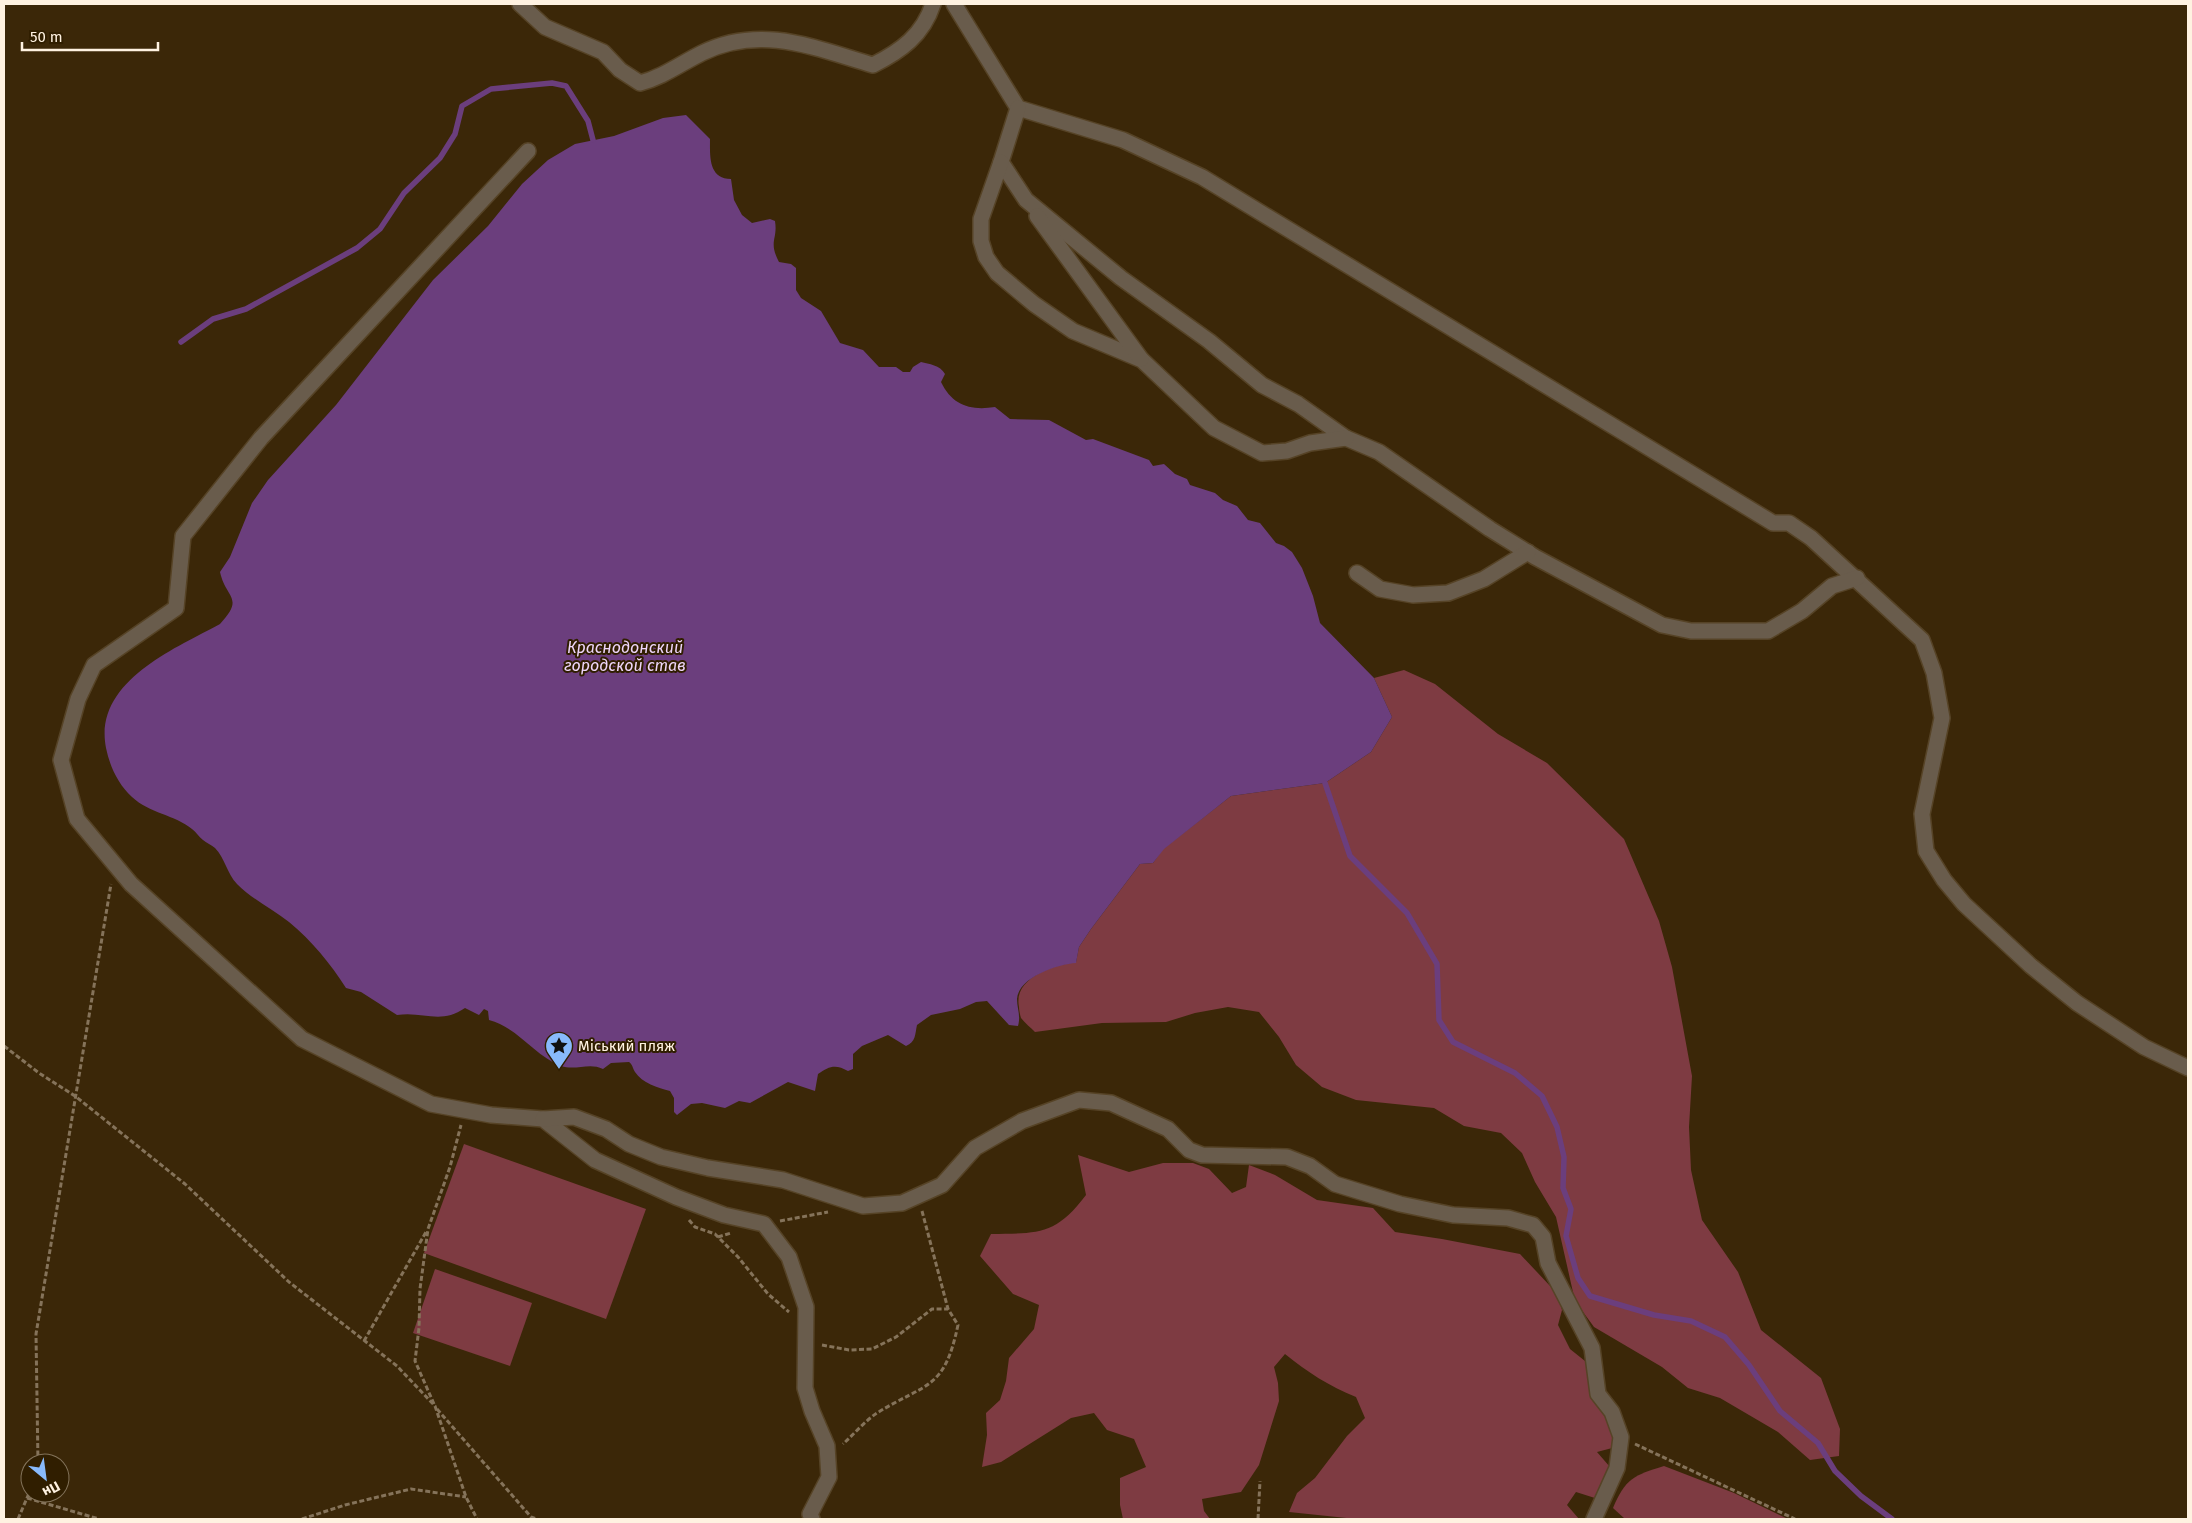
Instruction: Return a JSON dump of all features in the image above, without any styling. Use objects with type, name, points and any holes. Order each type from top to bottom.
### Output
[{"type":"street","points":[[520,4],[545,27],[603,52],[620,70],[640,83],[660,78],[702,53],[732,42],[778,39],[814,46],[873,65],[900,52],[918,34],[934,4]]},
{"type":"street","points":[[954,4],[1018,108],[1123,140],[1202,177],[1773,524],[1789,523],[1811,538],[1857,578],[1922,640],[1934,673],[1942,718],[1922,814],[1926,851],[1944,880],[1964,904],[2024,960],[2077,1003],[2144,1047],[2188,1068]]},
{"type":"street","points":[[1018,108],[981,219],[981,241],[986,257],[996,273],[1034,304],[1073,330],[1142,360]]},
{"type":"street","points":[[528,152],[261,438],[183,536],[176,608],[94,665],[78,699],[61,760],[77,819],[131,884],[302,1039],[431,1104],[464,1110],[543,1119],[574,1117],[606,1129],[629,1144],[661,1157],[708,1168],[783,1180],[863,1206],[902,1203],[942,1185],[975,1148],[1022,1121],[1079,1100],[1111,1103],[1168,1129],[1189,1150],[1202,1155],[1287,1157],[1310,1166],[1335,1184],[1400,1204],[1453,1216],[1508,1218],[1532,1225],[1543,1237],[1548,1262],[1592,1348],[1598,1394],[1612,1412],[1621,1437],[1617,1468],[1594,1519]]},
{"type":"street","points":[[1001,162],[1026,200],[1142,360],[1214,428],[1262,453],[1287,451],[1310,443],[1346,438]]},
{"type":"street","points":[[1026,200],[1121,278],[1209,341],[1262,385],[1298,404],[1346,438],[1379,452],[1528,552],[1662,625],[1690,631],[1768,631],[1802,611],[1832,586],[1857,578]]},
{"type":"street","points":[[1357,573],[1380,589],[1413,595],[1448,593],[1484,579],[1528,552]]},
{"type":"street","points":[[543,1119],[595,1160],[716,1212],[764,1224],[789,1257],[806,1308],[805,1388],[812,1411],[827,1446],[829,1477],[810,1514],[812,1519]]},
{"type":"path","points":[[38,1453],[36,1334],[114,864]]},
{"type":"path","points":[[4,1046],[39,1073],[76,1096],[185,1184],[289,1282],[397,1366],[435,1406],[531,1517],[537,1519]]},
{"type":"path","points":[[364,1341],[428,1229],[450,1167],[464,1110]]},
{"type":"path","points":[[841,1445],[877,1414],[933,1382],[945,1366],[953,1347],[958,1325],[948,1309],[918,1196]]},
{"type":"path","points":[[764,1224],[836,1211]]},
{"type":"path","points":[[682,1212],[694,1227],[718,1237],[738,1257],[768,1294],[822,1346],[849,1350],[872,1349],[896,1338],[932,1309],[948,1309]]},
{"type":"path","points":[[428,1229],[420,1289],[420,1328],[415,1361],[435,1406],[466,1497],[477,1519]]},
{"type":"path","points":[[718,1237],[736,1232]]},
{"type":"path","points":[[1621,1437],[1795,1519]]},
{"type":"path","points":[[1258,1519],[1260,1481]]},
{"type":"path","points":[[302,1519],[345,1505],[411,1489],[466,1497]]},
{"type":"path","points":[[18,1519],[25,1503]]},
{"type":"path","points":[[44,1503],[98,1519]]},
{"type":"shaded area","points":[[1404,670],[1435,684],[1498,734],[1547,763],[1624,839],[1659,921],[1672,967],[1692,1076],[1689,1127],[1691,1170],[1702,1220],[1738,1272],[1761,1330],[1821,1378],[1840,1429],[1839,1456],[1810,1460],[1778,1432],[1720,1398],[1688,1388],[1662,1367],[1594,1327],[1575,1301],[1556,1217],[1535,1182],[1522,1153],[1501,1133],[1464,1126],[1434,1108],[1356,1100],[1322,1087],[1296,1065],[1279,1037],[1259,1012],[1228,1007],[1195,1013],[1166,1022],[1102,1023],[1035,1032],[1021,1018],[1019,997],[1022,988],[1028,981],[1046,970],[1076,962],[1079,947],[1140,864],[1153,863],[1163,849],[1231,796],[1325,783],[1371,752],[1392,717],[1374,678]]},
{"type":"shaded area","points":[[464,1144],[646,1209],[606,1319],[424,1253]]},
{"type":"shaded area","points":[[1078,1155],[1129,1172],[1163,1163],[1193,1163],[1209,1169],[1232,1193],[1246,1187],[1249,1165],[1275,1175],[1317,1200],[1373,1208],[1395,1232],[1520,1254],[1552,1288],[1559,1299],[1562,1310],[1558,1325],[1570,1349],[1585,1361],[1591,1379],[1591,1398],[1605,1415],[1613,1433],[1616,1447],[1597,1452],[1610,1467],[1598,1499],[1576,1492],[1567,1505],[1579,1519],[1356,1519],[1289,1512],[1297,1493],[1315,1478],[1347,1436],[1365,1418],[1356,1397],[1319,1378],[1285,1354],[1274,1367],[1278,1383],[1279,1401],[1259,1465],[1241,1492],[1202,1499],[1204,1511],[1210,1519],[1123,1519],[1120,1505],[1120,1478],[1146,1467],[1134,1439],[1107,1430],[1094,1413],[1071,1418],[1001,1462],[982,1467],[987,1435],[986,1413],[1000,1400],[1006,1381],[1009,1358],[1034,1329],[1039,1305],[1013,1294],[980,1256],[991,1234],[1044,1230],[1065,1218],[1075,1208],[1086,1195]]},
{"type":"shaded area","points":[[435,1269],[532,1303],[510,1366],[413,1333]]},
{"type":"shaded area","points":[[1664,1466],[1734,1493],[1788,1519],[1625,1519],[1613,1508],[1626,1484],[1645,1472]]},
{"type":"water","name":"Краснодонский городской став","points":[[686,115],[710,139],[710,152],[714,171],[723,178],[731,179],[734,200],[742,215],[752,223],[770,219],[775,221],[774,249],[779,262],[791,264],[796,268],[796,290],[801,298],[821,311],[840,343],[863,350],[879,367],[896,367],[903,372],[910,372],[913,367],[921,362],[934,365],[945,374],[941,382],[945,390],[963,405],[978,408],[995,407],[1010,419],[1049,420],[1086,440],[1093,439],[1149,460],[1153,466],[1164,464],[1175,474],[1187,479],[1190,485],[1215,493],[1223,500],[1237,506],[1248,520],[1260,523],[1276,543],[1292,552],[1302,568],[1313,596],[1320,623],[1374,678],[1392,717],[1371,752],[1325,783],[1231,796],[1164,849],[1153,863],[1140,864],[1079,947],[1076,963],[1040,973],[1024,984],[1019,991],[1017,999],[1018,1026],[1009,1025],[987,1001],[976,1002],[960,1009],[931,1015],[917,1025],[913,1040],[906,1046],[888,1035],[862,1046],[853,1054],[853,1069],[848,1071],[840,1067],[833,1067],[822,1071],[818,1074],[815,1091],[788,1082],[750,1103],[739,1101],[725,1108],[702,1103],[691,1104],[677,1115],[674,1112],[674,1098],[670,1091],[655,1087],[646,1082],[638,1076],[629,1062],[611,1063],[603,1069],[593,1066],[572,1068],[561,1066],[543,1056],[508,1029],[489,1020],[488,1011],[484,1009],[479,1015],[465,1008],[448,1016],[440,1017],[397,1015],[361,992],[346,988],[327,961],[305,937],[289,922],[237,884],[215,848],[185,824],[146,807],[127,792],[115,775],[110,762],[106,748],[105,725],[112,704],[124,686],[160,657],[220,624],[227,615],[233,603],[220,572],[230,557],[252,503],[268,480],[336,405],[433,280],[488,226],[522,184],[548,160],[575,144],[614,136],[663,118]]},
{"type":"waterway","points":[[181,342],[213,319],[246,309],[357,248],[380,229],[404,193],[440,158],[455,134],[462,106],[491,89],[552,83],[566,86],[588,121],[593,140]]},
{"type":"waterway","points":[[1325,783],[1350,856],[1407,913],[1437,964],[1439,1020],[1453,1042],[1515,1073],[1542,1096],[1557,1127],[1564,1157],[1563,1188],[1571,1209],[1566,1236],[1578,1278],[1590,1296],[1654,1315],[1691,1321],[1725,1337],[1749,1365],[1780,1411],[1818,1443],[1835,1471],[1861,1496],[1892,1519]]},
{"type":"place","name":"Міський пляж","points":[[559,1070]]}]
